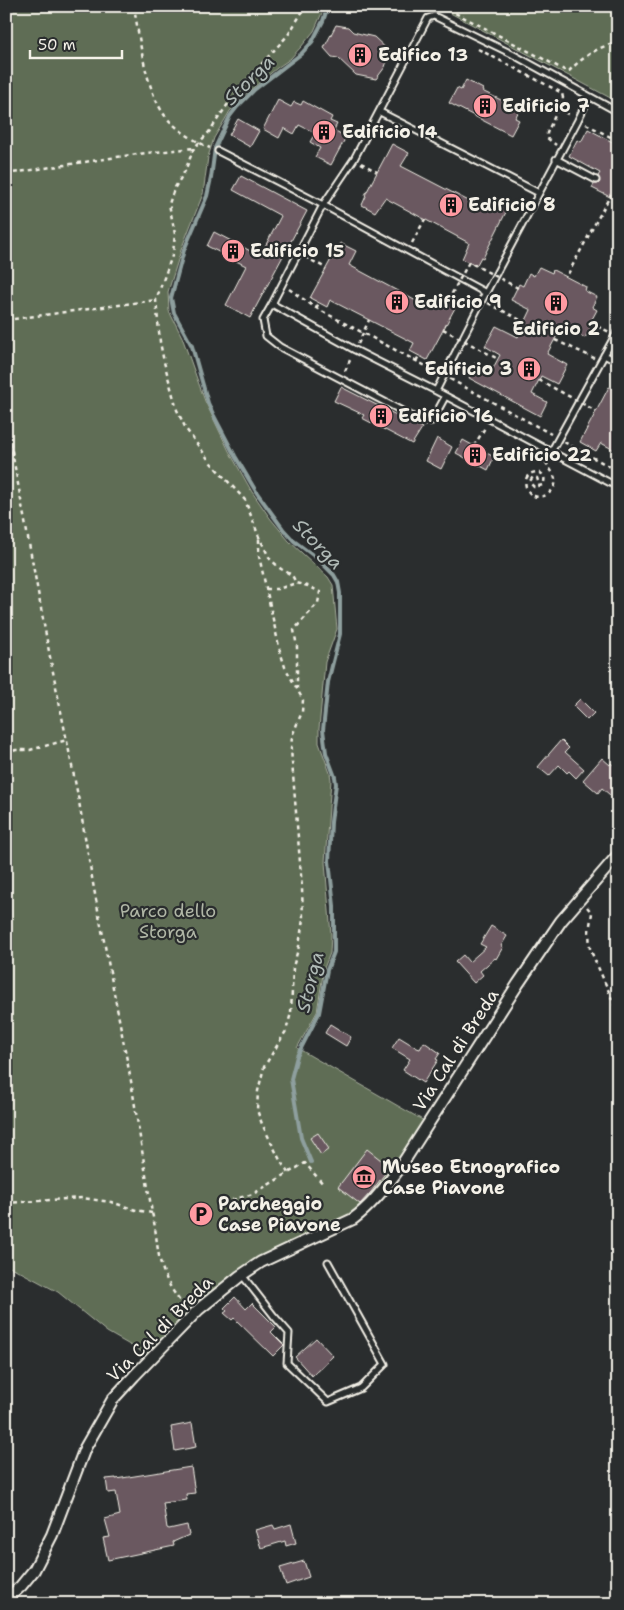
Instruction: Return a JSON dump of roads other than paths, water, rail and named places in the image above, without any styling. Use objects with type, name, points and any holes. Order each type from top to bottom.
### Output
[{"type":"street","name":"Via Cal di Breda","points":[[6,1600],[34,1570],[52,1535],[85,1448],[114,1399],[134,1376],[220,1291],[261,1262],[353,1218],[366,1210],[379,1196],[399,1169],[561,921],[618,855]]},
{"type":"lane","points":[[445,397],[432,421],[424,422],[280,347],[266,336],[263,320],[323,205],[354,159],[380,112],[428,18],[434,16],[512,54],[618,112]]},
{"type":"lane","points":[[436,391],[589,97]]},
{"type":"lane","points":[[380,112],[539,193]]},
{"type":"lane","points":[[218,151],[486,293]]},
{"type":"lane","points":[[555,161],[596,180]]},
{"type":"lane","points":[[272,304],[355,350],[618,487]]},
{"type":"lane","points":[[551,452],[618,330]]},
{"type":"lane","points":[[604,355],[618,362]]},
{"type":"lane","points":[[242,1275],[289,1333],[287,1364],[328,1402],[361,1388],[384,1364],[328,1262]]},
{"type":"waterway","name":"Storga","points":[[311,1162],[301,1138],[291,1079],[297,1056],[319,1013],[327,970],[334,952],[334,906],[329,861],[331,822],[336,784],[326,753],[323,730],[328,682],[340,634],[340,593],[338,582],[334,575],[318,559],[294,541],[283,529],[257,493],[235,456],[208,403],[192,346],[174,313],[171,298],[184,250],[207,196],[215,148],[230,116],[254,90],[301,54],[312,42],[323,21],[328,6]]},
{"type":"place","name":"Edifico 13","points":[[360,55]]},
{"type":"place","name":"Edificio 7","points":[[485,106]]},
{"type":"place","name":"Edificio 14","points":[[324,132]]},
{"type":"place","name":"Edificio 8","points":[[451,205]]},
{"type":"place","name":"Edificio 15","points":[[233,251]]},
{"type":"place","name":"Edificio 9","points":[[397,302]]},
{"type":"place","name":"Edificio 2","points":[[556,303]]},
{"type":"place","name":"Edificio 3","points":[[529,369]]},
{"type":"place","name":"Edificio 16","points":[[381,416]]},
{"type":"place","name":"Edificio 22","points":[[475,455]]},
{"type":"place","name":"Museo Etnografico Case Piavone","points":[[364,1177]]},
{"type":"place","name":"Parcheggio Case Piavone","points":[[201,1214]]},
{"type":"park label","name":"Parco dello Storga","points":[[168,921]]}]
